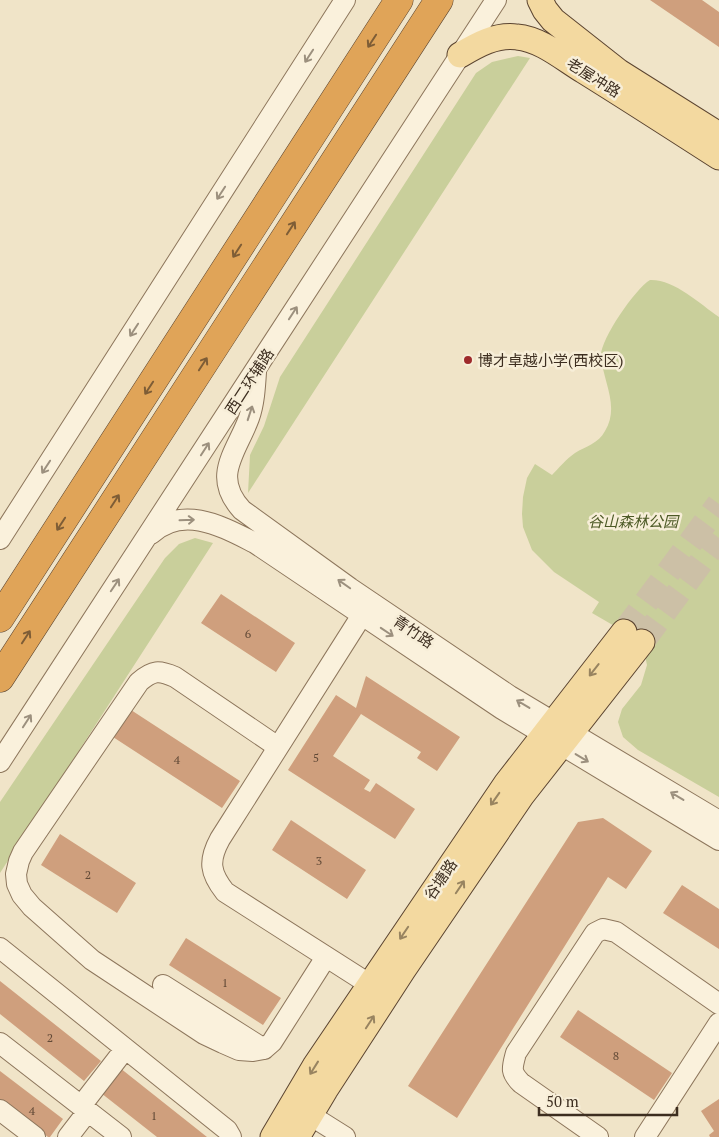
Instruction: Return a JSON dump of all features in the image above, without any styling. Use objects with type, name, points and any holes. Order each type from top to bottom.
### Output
[{"type":"highway","points":[[0,618],[398,0]]},
{"type":"highway","points":[[0,678],[438,0]]},
{"type":"main road","name":"老屋冲路","points":[[540,0],[553,20],[618,72],[719,135]]},
{"type":"main road","name":"老屋冲路","points":[[460,55],[476,46],[504,36],[518,36],[535,42],[719,157]]},
{"type":"main road","name":"谷塘路","points":[[297,1137],[398,978],[522,795],[558,734],[633,637]]},
{"type":"main road","name":"谷塘路","points":[[273,1137],[315,1066],[369,984],[506,784],[558,734]]},
{"type":"street","points":[[0,539],[345,0]]},
{"type":"street","name":"西二环辅路","points":[[0,762],[496,0]]},
{"type":"street","name":"青竹路","points":[[256,370],[253,406],[226,475],[228,490],[233,501],[366,608]]},
{"type":"street","name":"青竹路","points":[[144,540],[158,528],[171,521],[188,519],[205,521],[221,526],[255,543],[510,696],[558,734],[719,840]]},
{"type":"street","points":[[366,608],[216,847],[212,855],[212,868],[214,877],[225,892],[369,984]]},
{"type":"street","points":[[278,747],[175,677],[165,672],[156,671],[148,674],[140,682],[18,861],[17,884],[22,895],[32,907],[77,948],[108,972],[204,1034],[239,1050],[253,1051],[264,1049],[272,1042],[326,957]]},
{"type":"street","name":"青竹路","points":[[558,734],[719,821]]},
{"type":"street","points":[[598,1137],[521,1083],[514,1075],[513,1066],[516,1053],[595,933],[602,929],[616,932],[719,1004]]},
{"type":"street","points":[[0,948],[227,1130],[231,1137]]},
{"type":"street","points":[[163,985],[264,1049]]},
{"type":"street","points":[[645,1137],[719,1023]]},
{"type":"street","points":[[0,1043],[121,1137]]},
{"type":"street","points":[[68,1137],[84,1109],[125,1049]]},
{"type":"street","points":[[0,1110],[36,1137]]},
{"type":"street","points":[[310,1115],[345,1137]]},
{"type":"green space","points":[[518,56],[530,58],[248,493],[250,455],[264,426],[280,377],[476,73],[492,62]]},
{"type":"green space","name":"谷山森林公园","points":[[650,280],[659,281],[677,288],[719,317],[719,797],[638,750],[623,737],[618,722],[622,709],[641,685],[647,665],[642,642],[592,613],[599,602],[554,572],[532,550],[523,527],[523,497],[527,478],[535,464],[552,475],[572,455],[595,442],[605,431],[609,422],[611,403],[602,366],[602,349],[620,315],[636,293]]},
{"type":"green space","points":[[195,538],[213,543],[0,873],[0,802],[165,558],[179,544]]},
{"type":"building","points":[[650,0],[702,0],[719,12],[719,47]]},
{"type":"building","points":[[221,594],[295,643],[276,672],[201,623]]},
{"type":"building","points":[[366,676],[460,737],[437,771],[417,758],[421,752],[361,714],[333,756],[370,780],[364,789],[370,792],[376,783],[415,809],[395,839],[288,770],[336,695],[356,708]]},
{"type":"building","points":[[131,710],[240,781],[222,808],[113,737]]},
{"type":"building","points":[[603,818],[652,851],[626,889],[608,877],[457,1118],[408,1086],[578,822]]},
{"type":"building","points":[[291,820],[366,870],[347,899],[272,850]]},
{"type":"building","points":[[60,834],[136,883],[117,913],[41,865]]},
{"type":"building","points":[[682,885],[719,909],[719,949],[663,913]]},
{"type":"building","points":[[186,938],[281,998],[263,1025],[169,965]]},
{"type":"building","points":[[0,981],[101,1061],[84,1081],[0,1014]]},
{"type":"building","points":[[578,1010],[672,1073],[654,1100],[560,1037]]},
{"type":"building","points":[[120,1068],[207,1137],[157,1137],[101,1093]]},
{"type":"building","points":[[0,1071],[63,1119],[50,1137],[0,1100]]},
{"type":"building","points":[[719,1099],[719,1137],[710,1137],[709,1135],[714,1131],[701,1111]]},
{"type":"tunnel","points":[[624,632],[719,504]]},
{"type":"tunnel","points":[[642,642],[719,538]]},
{"type":"place","name":"博才卓越小学(西校区)","points":[[468,360]]}]
